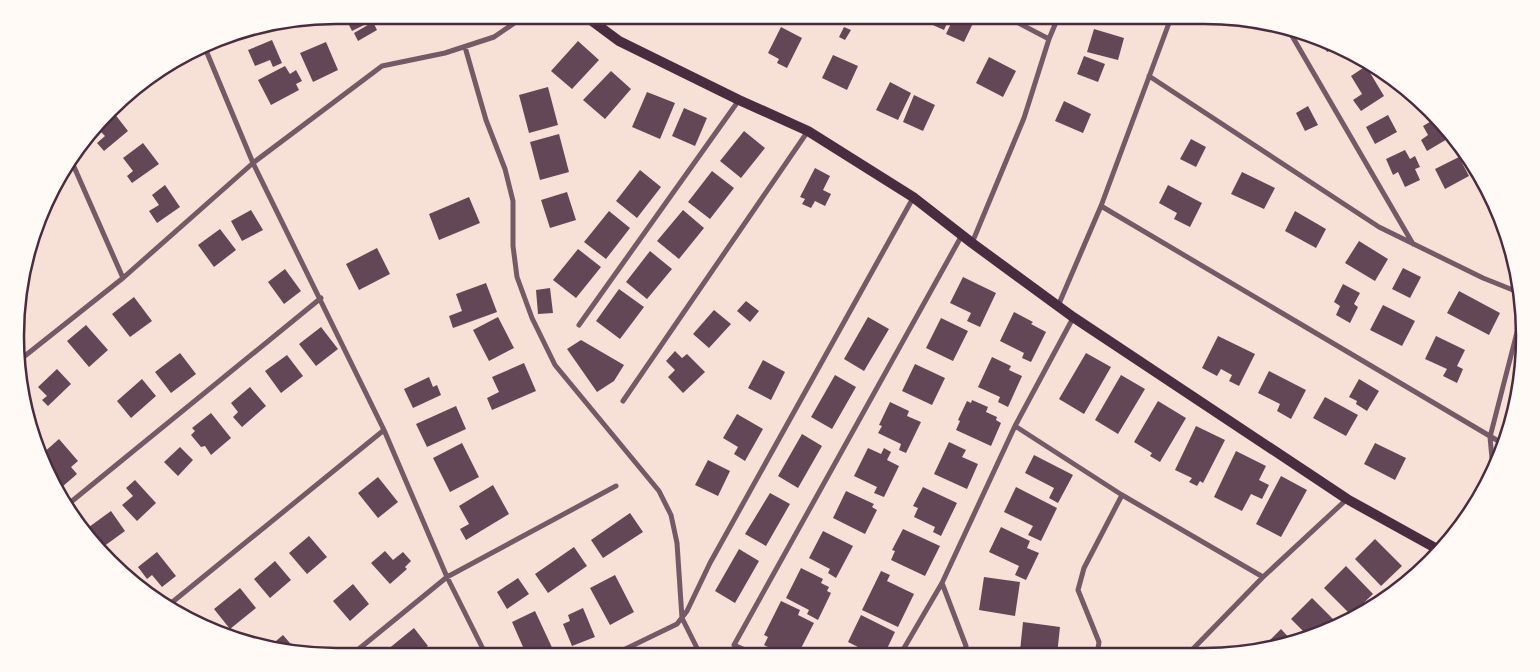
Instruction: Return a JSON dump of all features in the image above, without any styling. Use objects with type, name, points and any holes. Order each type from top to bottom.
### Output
[{"type":"main road","points":[[596,24],[619,41],[808,131],[913,197],[1073,317],[1347,499],[1434,547]]},
{"type":"street","points":[[24,357],[123,278],[253,162],[382,66],[465,47],[494,37],[513,24]]},
{"type":"street","points":[[1020,24],[1049,39]]},
{"type":"street","points":[[972,243],[1024,118],[1055,24]]},
{"type":"street","points":[[1057,306],[1101,206],[1169,24]]},
{"type":"street","points":[[1292,36],[1414,244]]},
{"type":"street","points":[[465,47],[486,120],[505,169],[513,201],[513,246],[516,277],[532,318],[555,365],[659,491],[671,515],[677,544],[682,618],[697,648]]},
{"type":"street","points":[[207,52],[253,162],[384,430],[447,577],[483,648]]},
{"type":"street","points":[[1149,76],[1379,227],[1483,278],[1513,290]]},
{"type":"street","points":[[579,325],[740,100]]},
{"type":"street","points":[[623,401],[808,131]]},
{"type":"street","points":[[74,167],[123,278]]},
{"type":"street","points":[[627,648],[677,624],[687,611],[715,554],[913,197]]},
{"type":"street","points":[[1101,206],[1498,441]]},
{"type":"street","points":[[741,648],[734,645],[962,235]]},
{"type":"street","points":[[72,501],[321,298]]},
{"type":"street","points":[[904,648],[942,583],[1015,426],[1073,317]]},
{"type":"street","points":[[1492,456],[1490,437],[1516,336]]},
{"type":"street","points":[[1015,426],[1122,495],[1263,577]]},
{"type":"street","points":[[173,602],[384,430]]},
{"type":"street","points":[[360,648],[447,577],[616,486]]},
{"type":"street","points":[[1098,648],[1099,642],[1078,590],[1084,568],[1122,495]]},
{"type":"street","points":[[1194,648],[1263,577],[1347,499]]},
{"type":"street","points":[[942,583],[966,646],[965,648]]},
{"type":"building","points":[[348,24],[366,24],[352,31]]},
{"type":"building","points":[[370,24],[374,24],[377,30],[358,41],[354,33]]},
{"type":"building","points":[[930,24],[947,24],[944,30]]},
{"type":"building","points":[[951,24],[973,24],[964,42],[946,34]]},
{"type":"building","points":[[781,27],[802,38],[787,68],[777,63],[779,59],[768,53]]},
{"type":"building","points":[[844,27],[851,30],[845,40],[839,37]]},
{"type":"building","points":[[1094,29],[1124,38],[1118,60],[1087,52]]},
{"type":"building","points":[[272,40],[282,63],[273,67],[270,60],[255,66],[248,50]]},
{"type":"building","points":[[578,41],[599,60],[572,89],[551,71]]},
{"type":"building","points":[[326,42],[338,70],[313,82],[300,53]]},
{"type":"building","points":[[833,55],[858,66],[847,90],[822,78]]},
{"type":"building","points":[[1084,56],[1105,64],[1098,82],[1077,74]]},
{"type":"building","points":[[989,57],[1016,71],[1003,97],[976,83]]},
{"type":"building","points":[[285,66],[290,74],[296,70],[302,81],[296,84],[299,90],[271,105],[258,80]]},
{"type":"building","points":[[1363,68],[1369,71],[1384,96],[1361,111],[1353,100],[1362,94],[1351,76]]},
{"type":"building","points":[[611,71],[631,89],[605,119],[583,100]]},
{"type":"building","points":[[890,82],[911,93],[898,120],[876,110]]},
{"type":"building","points":[[548,87],[558,125],[529,133],[519,95]]},
{"type":"building","points":[[647,92],[675,103],[660,139],[632,127]]},
{"type":"building","points":[[914,95],[935,105],[923,131],[903,122]]},
{"type":"building","points":[[1064,101],[1091,114],[1083,133],[1055,121]]},
{"type":"building","points":[[1308,106],[1318,125],[1305,131],[1296,113]]},
{"type":"building","points":[[684,108],[707,118],[695,146],[672,136]]},
{"type":"building","points":[[115,115],[128,131],[104,151],[97,143],[105,136],[100,131]]},
{"type":"building","points":[[1388,115],[1397,132],[1375,144],[1366,127]]},
{"type":"building","points":[[1431,121],[1447,139],[1427,151],[1421,140],[1428,135],[1423,126]]},
{"type":"building","points":[[744,131],[765,148],[741,178],[720,161]]},
{"type":"building","points":[[559,134],[569,172],[540,180],[530,142]]},
{"type":"building","points":[[1191,139],[1206,147],[1196,167],[1180,159]]},
{"type":"building","points":[[143,143],[159,164],[132,183],[127,176],[133,171],[123,158]]},
{"type":"building","points":[[1405,150],[1410,159],[1415,156],[1420,167],[1415,169],[1420,180],[1405,187],[1398,172],[1393,175],[1386,159]]},
{"type":"building","points":[[1459,157],[1469,176],[1445,189],[1435,169]]},
{"type":"building","points":[[815,168],[830,176],[823,190],[831,194],[825,206],[815,201],[811,208],[802,204],[805,199],[800,197]]},
{"type":"building","points":[[640,170],[661,187],[637,218],[616,201]]},
{"type":"building","points":[[712,171],[734,188],[710,219],[688,202]]},
{"type":"building","points":[[1242,172],[1275,188],[1264,209],[1231,194]]},
{"type":"building","points":[[165,185],[180,207],[157,223],[149,211],[159,205],[152,195]]},
{"type":"building","points":[[1168,185],[1202,203],[1190,227],[1174,219],[1177,213],[1159,203]]},
{"type":"building","points":[[567,192],[576,220],[550,228],[541,200]]},
{"type":"building","points":[[469,197],[480,223],[439,240],[429,214]]},
{"type":"building","points":[[251,210],[263,230],[242,241],[231,221]]},
{"type":"building","points":[[683,210],[704,228],[679,259],[657,241]]},
{"type":"building","points":[[609,211],[630,228],[606,259],[584,242]]},
{"type":"building","points":[[1295,211],[1326,229],[1316,248],[1285,231]]},
{"type":"building","points":[[220,229],[236,250],[214,267],[198,245]]},
{"type":"building","points":[[1359,241],[1388,259],[1375,281],[1345,263]]},
{"type":"building","points":[[377,248],[390,274],[359,290],[346,264]]},
{"type":"building","points":[[578,249],[601,267],[576,298],[553,280]]},
{"type":"building","points":[[650,251],[672,269],[647,299],[626,282]]},
{"type":"building","points":[[1403,268],[1421,277],[1410,298],[1392,289]]},
{"type":"building","points":[[285,269],[301,291],[284,304],[268,282]]},
{"type":"building","points":[[963,277],[996,293],[980,327],[967,321],[971,313],[950,303]]},
{"type":"building","points":[[486,283],[497,312],[453,328],[449,316],[462,311],[456,294]]},
{"type":"building","points":[[1343,284],[1360,293],[1354,304],[1358,307],[1350,323],[1336,315],[1340,306],[1334,302]]},
{"type":"building","points":[[550,288],[553,313],[538,314],[536,290]]},
{"type":"building","points":[[619,289],[644,307],[620,339],[596,321]]},
{"type":"building","points":[[1459,291],[1500,313],[1489,335],[1447,313]]},
{"type":"building","points":[[134,297],[152,321],[130,337],[112,314]]},
{"type":"building","points":[[746,301],[759,311],[750,322],[737,311]]},
{"type":"building","points":[[1383,305],[1415,321],[1402,346],[1370,330]]},
{"type":"building","points":[[714,310],[731,324],[709,348],[693,334]]},
{"type":"building","points":[[1014,312],[1033,322],[1031,324],[1046,332],[1031,362],[1022,358],[1024,353],[1000,341]]},
{"type":"building","points":[[498,317],[514,348],[489,361],[473,330]]},
{"type":"building","points":[[868,317],[889,329],[864,371],[844,359]]},
{"type":"building","points":[[941,318],[968,331],[953,361],[926,348]]},
{"type":"building","points":[[86,325],[108,350],[89,367],[67,341]]},
{"type":"building","points":[[321,327],[338,349],[316,366],[299,344]]},
{"type":"building","points":[[1218,336],[1255,354],[1239,386],[1229,381],[1232,375],[1221,369],[1217,376],[1202,368]]},
{"type":"building","points":[[1436,336],[1465,350],[1457,366],[1463,369],[1457,383],[1443,376],[1447,369],[1425,359]]},
{"type":"building","points":[[581,340],[624,365],[614,381],[597,392],[567,349]]},
{"type":"building","points":[[675,351],[682,358],[687,354],[705,372],[683,393],[668,377],[675,370],[666,361]]},
{"type":"building","points":[[180,353],[196,374],[171,393],[155,372]]},
{"type":"building","points":[[1086,353],[1111,367],[1084,414],[1059,399]]},
{"type":"building","points":[[287,355],[303,376],[281,393],[265,371]]},
{"type":"building","points":[[992,357],[1011,366],[1009,370],[1022,376],[1008,407],[998,402],[1000,397],[978,387]]},
{"type":"building","points":[[763,360],[785,372],[771,400],[748,388]]},
{"type":"building","points":[[524,363],[536,391],[492,410],[487,398],[499,392],[492,377]]},
{"type":"building","points":[[915,364],[945,378],[932,405],[902,391]]},
{"type":"building","points":[[57,369],[71,384],[48,406],[42,400],[47,396],[38,387]]},
{"type":"building","points":[[1269,371],[1306,390],[1291,419],[1277,411],[1280,404],[1258,393]]},
{"type":"building","points":[[835,375],[856,387],[832,429],[811,417]]},
{"type":"building","points":[[1121,375],[1145,389],[1118,434],[1095,420]]},
{"type":"building","points":[[429,377],[433,387],[437,385],[441,395],[413,408],[404,389]]},
{"type":"building","points":[[142,379],[156,396],[131,418],[117,401]]},
{"type":"building","points":[[1359,379],[1379,391],[1367,411],[1356,404],[1357,401],[1349,397]]},
{"type":"building","points":[[250,387],[266,406],[242,427],[233,417],[238,412],[231,403]]},
{"type":"building","points":[[1325,397],[1358,415],[1346,436],[1313,418]]},
{"type":"building","points":[[972,400],[988,407],[986,412],[997,417],[996,420],[1001,423],[991,446],[956,430],[960,421],[958,420],[967,401],[971,403]]},
{"type":"building","points":[[1158,401],[1186,418],[1160,462],[1150,456],[1152,453],[1134,442]]},
{"type":"building","points":[[890,402],[909,411],[907,416],[921,422],[906,453],[899,450],[901,444],[878,433],[882,426],[879,425]]},
{"type":"building","points":[[456,406],[466,429],[427,447],[416,424]]},
{"type":"building","points":[[211,413],[231,438],[211,455],[205,446],[201,447],[191,435],[195,431],[192,428]]},
{"type":"building","points":[[737,414],[763,429],[745,461],[734,454],[738,447],[723,438]]},
{"type":"building","points":[[1196,426],[1225,440],[1203,483],[1200,481],[1197,486],[1189,482],[1192,478],[1175,470]]},
{"type":"building","points":[[802,434],[822,446],[798,488],[778,476]]},
{"type":"building","points":[[59,439],[78,461],[71,467],[77,474],[63,486],[56,474],[46,450]]},
{"type":"building","points":[[949,442],[966,450],[962,457],[978,464],[967,489],[934,474]]},
{"type":"building","points":[[462,443],[479,477],[450,492],[433,458]]},
{"type":"building","points":[[1375,443],[1406,458],[1395,480],[1364,464]]},
{"type":"building","points":[[180,447],[193,460],[178,476],[164,462]]},
{"type":"building","points":[[868,448],[881,454],[884,448],[891,452],[887,460],[899,466],[884,497],[874,493],[877,487],[854,476]]},
{"type":"building","points":[[1236,451],[1266,466],[1259,480],[1269,485],[1262,499],[1251,494],[1242,511],[1214,497]]},
{"type":"building","points":[[1034,455],[1073,475],[1058,503],[1049,498],[1054,488],[1025,473]]},
{"type":"building","points":[[708,460],[730,471],[718,496],[695,485]]},
{"type":"building","points":[[1281,476],[1307,490],[1281,537],[1256,524]]},
{"type":"building","points":[[378,477],[398,502],[378,518],[358,493]]},
{"type":"building","points":[[135,480],[156,503],[137,521],[122,505],[133,496],[126,488]]},
{"type":"building","points":[[493,485],[509,514],[466,540],[460,529],[469,524],[459,506]]},
{"type":"building","points":[[923,487],[957,503],[941,536],[933,532],[935,527],[914,517],[918,508],[913,506]]},
{"type":"building","points":[[1016,487],[1057,508],[1041,541],[1028,535],[1033,526],[1004,512]]},
{"type":"building","points":[[846,491],[874,504],[872,507],[877,510],[865,534],[833,518]]},
{"type":"building","points":[[770,493],[790,504],[766,546],[745,534]]},
{"type":"building","points":[[111,511],[125,531],[105,546],[89,527]]},
{"type":"building","points":[[630,513],[643,532],[603,558],[591,540]]},
{"type":"building","points":[[1001,527],[1030,541],[1027,548],[1039,553],[1026,580],[1015,575],[1019,566],[989,552]]},
{"type":"building","points":[[903,529],[940,546],[925,576],[891,560],[895,551],[892,550]]},
{"type":"building","points":[[823,531],[853,546],[836,578],[828,573],[830,569],[809,558]]},
{"type":"building","points":[[309,536],[327,557],[307,574],[289,553]]},
{"type":"building","points":[[1375,539],[1402,566],[1381,586],[1355,559]]},
{"type":"building","points":[[574,547],[587,566],[548,593],[535,574]]},
{"type":"building","points":[[739,549],[759,561],[735,603],[715,591]]},
{"type":"building","points":[[385,551],[393,560],[403,552],[411,561],[405,567],[407,569],[390,584],[371,563]]},
{"type":"building","points":[[157,552],[176,576],[162,587],[152,575],[147,579],[138,567]]},
{"type":"building","points":[[275,561],[291,580],[270,598],[254,579]]},
{"type":"building","points":[[1346,566],[1373,594],[1361,605],[1348,612],[1324,588]]},
{"type":"building","points":[[801,568],[823,579],[821,583],[829,587],[827,591],[831,593],[818,620],[807,614],[809,610],[786,598]]},
{"type":"building","points":[[881,571],[890,575],[887,581],[914,594],[898,627],[862,610]]},
{"type":"building","points":[[615,575],[634,612],[610,625],[590,588]]},
{"type":"building","points":[[984,577],[1020,582],[1015,616],[979,610]]},
{"type":"building","points":[[518,578],[529,594],[507,609],[497,592]]},
{"type":"building","points":[[353,584],[369,604],[350,621],[333,601]]},
{"type":"building","points":[[240,588],[256,608],[230,629],[214,609]]},
{"type":"building","points":[[1312,598],[1334,620],[1304,632],[1291,619]]},
{"type":"building","points":[[781,601],[800,610],[798,615],[814,623],[801,648],[770,648],[764,645],[768,637],[764,635]]},
{"type":"building","points":[[583,608],[595,637],[572,646],[563,624],[570,621],[568,615]]},
{"type":"building","points":[[535,611],[552,648],[523,648],[512,622]]},
{"type":"building","points":[[861,615],[895,632],[887,648],[860,648],[848,642]]},
{"type":"building","points":[[1023,622],[1060,627],[1058,648],[1020,648]]},
{"type":"building","points":[[414,628],[428,646],[425,648],[389,648]]},
{"type":"building","points":[[1281,629],[1288,637],[1285,638],[1269,641]]},
{"type":"building","points":[[283,635],[292,645],[275,642]]}]
